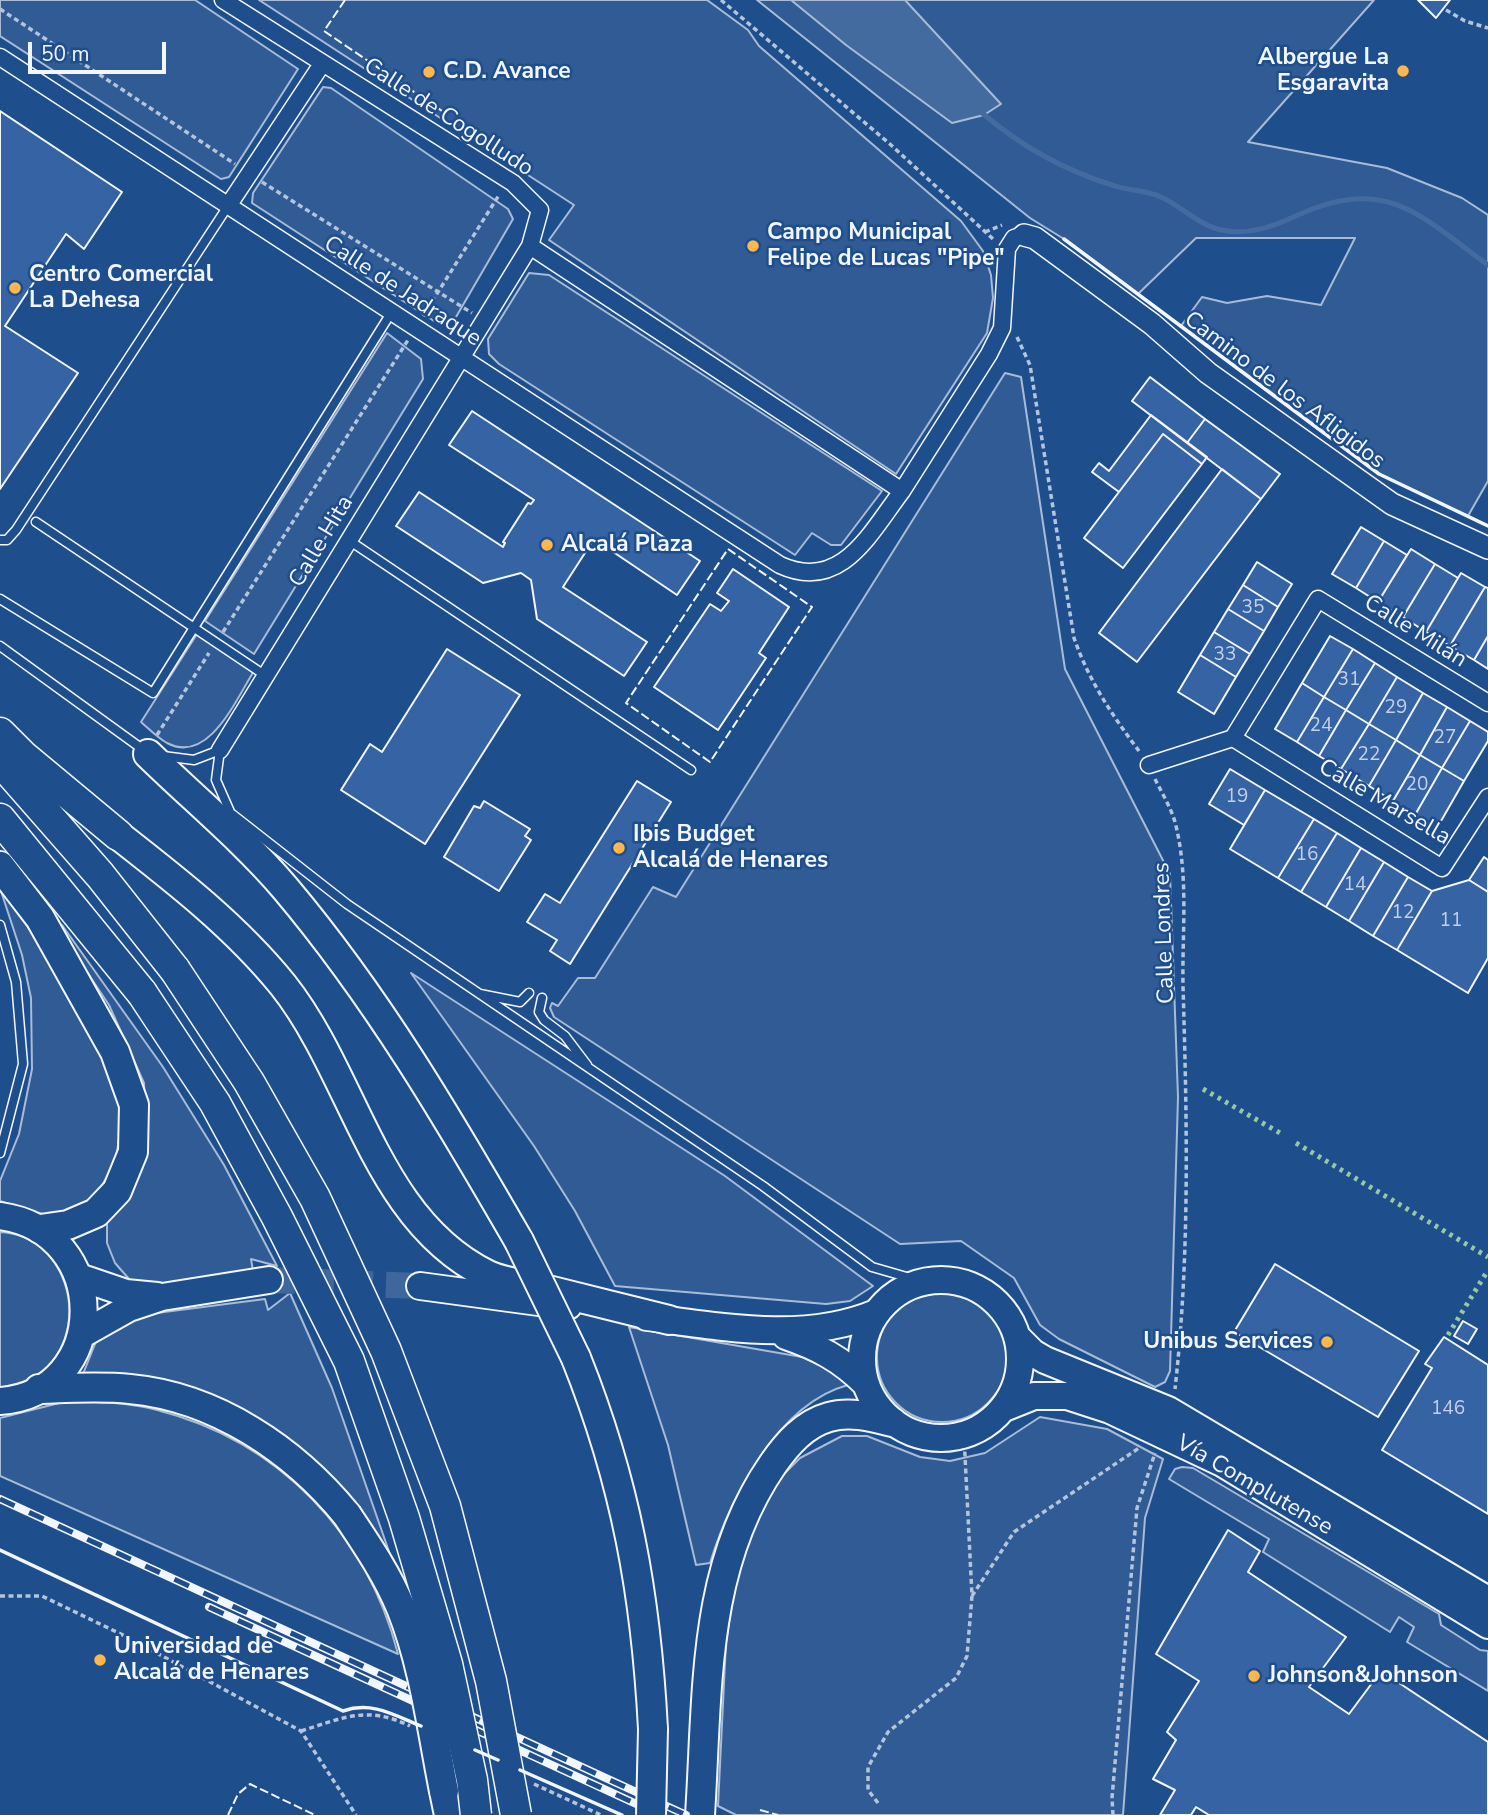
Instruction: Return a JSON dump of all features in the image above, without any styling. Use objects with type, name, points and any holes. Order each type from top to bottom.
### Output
[{"type":"highway","points":[[0,733],[23,756],[202,901],[283,985],[323,1045],[390,1180],[413,1215],[442,1244],[489,1275],[669,1320]]},
{"type":"highway","points":[[147,753],[283,885],[360,982],[446,1115],[519,1241],[576,1358],[594,1401],[628,1514],[648,1636],[653,1729],[651,1815]]},
{"type":"highway","points":[[0,761],[100,875],[174,970],[249,1083],[315,1198],[386,1351],[445,1506],[491,1681],[516,1815]]},
{"type":"highway","points":[[0,819],[142,993],[215,1102],[277,1217],[349,1361],[404,1518],[447,1664],[472,1780],[475,1815]]},
{"type":"highway","points":[[0,866],[40,918],[115,1052],[134,1105],[133,1152],[117,1191],[96,1213],[68,1225],[40,1229]]},
{"type":"highway","points":[[39,1389],[133,1389],[184,1401],[265,1438],[295,1460],[325,1488],[380,1564],[402,1610],[416,1657],[447,1807]]},
{"type":"highway","points":[[700,1815],[714,1611],[727,1556],[750,1498],[787,1444],[807,1428],[829,1417],[862,1415],[892,1422]]},
{"type":"main road","points":[[0,1216],[40,1229],[57,1242],[79,1277],[85,1306],[81,1335],[65,1366],[39,1389],[12,1400],[0,1401]]},
{"type":"main road","points":[[79,1277],[126,1293],[162,1297]]},
{"type":"main road","points":[[81,1335],[129,1308],[162,1297],[269,1280]]},
{"type":"main road","points":[[419,1286],[775,1332],[847,1325],[876,1313],[905,1288],[923,1282],[957,1282],[981,1291],[1001,1307],[1017,1337],[1020,1361],[1016,1386],[1004,1408],[986,1425],[964,1436],[939,1439],[914,1434],[892,1422],[876,1405],[865,1382],[845,1363],[821,1348],[775,1332]]},
{"type":"main road","points":[[865,1382],[863,1346],[876,1313]]},
{"type":"main road","name":"Vía Complutense","points":[[1017,1337],[1033,1353],[1045,1360],[1165,1422],[1488,1600]]},
{"type":"main road","name":"Vía Complutense","points":[[1004,1408],[1034,1396],[1067,1396],[1165,1422],[1222,1463],[1488,1625]]},
{"type":"street","name":"Calle de Cogolludo","points":[[223,0],[508,180],[540,210],[530,246],[461,357]]},
{"type":"street","name":"Calle de Jadraque","points":[[0,57],[391,313],[780,565],[798,574],[815,575],[830,570],[860,545],[902,491],[989,354],[1002,328]]},
{"type":"street","points":[[228,206],[322,64]]},
{"type":"street","points":[[1002,328],[1006,303],[1007,249],[1014,238],[1024,235]]},
{"type":"street","name":"Camino de los Afligidos","points":[[1024,235],[1035,238],[1153,324],[1208,373],[1392,504],[1488,548]]},
{"type":"street","points":[[530,246],[902,491]]},
{"type":"street","name":"Calle Hita","points":[[220,750],[461,357]]},
{"type":"street","name":"Calle Milán","points":[[1233,738],[1318,599],[1488,703]]},
{"type":"street","points":[[1149,765],[1233,738]]},
{"type":"street","name":"Calle Marsella","points":[[1233,738],[1442,869],[1488,797]]},
{"type":"lane","points":[[0,540],[7,540],[16,530],[228,206]]},
{"type":"lane","points":[[0,599],[153,693],[391,313]]},
{"type":"lane","points":[[36,522],[267,676]]},
{"type":"lane","points":[[349,541],[691,770]]},
{"type":"lane","points":[[0,646],[231,814],[347,904],[763,1186],[872,1267],[923,1282]]},
{"type":"lane","points":[[147,753],[194,760],[220,750]]},
{"type":"lane","name":"Calle Hita","points":[[220,750],[216,780],[231,814]]},
{"type":"lane","points":[[0,925],[16,982],[23,1064],[0,1153]]},
{"type":"lane","points":[[475,993],[520,1002],[528,993]]},
{"type":"lane","points":[[542,998],[539,1012],[544,1020],[565,1036],[591,1070]]},
{"type":"path","points":[[721,0],[792,58],[1007,249]]},
{"type":"path","points":[[1446,10],[1465,21],[1488,28]]},
{"type":"path","points":[[147,753],[508,180]]},
{"type":"path","name":"Calle Londres","points":[[1002,328],[1020,339],[1030,365],[1074,638],[1085,669],[1104,704],[1149,765],[1175,821],[1184,872],[1183,983],[1188,1097],[1183,1322],[1175,1395],[1137,1508],[1112,1798],[1113,1815]]},
{"type":"path","points":[[972,1596],[1014,1532],[1165,1422]]},
{"type":"path","points":[[878,1803],[868,1790],[868,1768],[888,1732],[956,1678],[967,1656],[972,1596],[964,1436]]},
{"type":"path","points":[[0,1596],[42,1596],[127,1637],[301,1731],[356,1815]]},
{"type":"shaded area","points":[[0,0],[195,0],[298,69],[229,177],[221,179],[0,36]]},
{"type":"shaded area","points":[[259,0],[707,0],[748,30],[759,46],[961,221],[983,251],[991,275],[993,298],[987,333],[896,474],[549,240],[574,205]]},
{"type":"shaded area","points":[[757,0],[1374,0],[1248,142],[1387,168],[1462,198],[1488,215],[1488,481],[1468,516],[1379,474],[1181,326],[1202,297],[1227,303],[1267,296],[1321,305],[1355,238],[1196,238],[1138,294],[1064,239],[1030,218]]},
{"type":"shaded area","points":[[791,0],[905,0],[1001,104],[984,115],[952,123],[846,45]]},
{"type":"shaded area","points":[[323,87],[331,88],[508,209],[513,219],[456,317],[434,321],[252,203],[253,193]]},
{"type":"shaded area","points":[[529,273],[549,275],[882,491],[841,545],[831,545],[812,533],[795,555],[499,364],[489,354],[488,339]]},
{"type":"shaded area","points":[[387,333],[421,359],[423,379],[254,654],[205,621]]},
{"type":"shaded area","points":[[1005,373],[1021,377],[1065,669],[1170,874],[1178,1097],[1170,1371],[1165,1382],[1155,1387],[1059,1339],[1040,1325],[1014,1278],[961,1241],[900,1244],[554,1017],[550,1008],[552,1003],[558,1006],[578,978],[595,978],[653,887],[676,897]]},
{"type":"shaded area","points":[[197,634],[254,671],[220,726],[196,745],[182,747],[167,743],[141,722]]},
{"type":"shaded area","points":[[0,888],[58,969],[119,1086],[122,1121],[115,1163],[94,1199],[71,1212],[49,1216],[0,1201],[0,1181],[19,1134],[32,1069],[31,998],[22,955]]},
{"type":"shaded area","points":[[62,925],[163,1067],[224,1165],[277,1266],[251,1259],[253,1271],[136,1287],[115,1263],[107,1243],[107,1222],[146,1136],[144,1083],[109,1005],[57,927]]},
{"type":"shaded area","points":[[411,973],[725,1176],[873,1286],[850,1301],[826,1304],[615,1286],[575,1211],[534,1146]]},
{"type":"shaded area","points":[[0,1232],[23,1237],[41,1248],[56,1264],[65,1284],[69,1305],[68,1327],[61,1348],[48,1366],[32,1378],[0,1388]]},
{"type":"shaded area","points":[[942,1292],[967,1297],[988,1311],[1002,1332],[1007,1357],[1002,1382],[988,1403],[967,1417],[942,1422],[917,1417],[896,1403],[882,1382],[877,1357],[882,1332],[896,1311],[917,1297]]},
{"type":"shaded area","points":[[290,1293],[332,1388],[393,1563],[352,1502],[167,1382],[113,1373],[83,1374],[97,1339],[141,1315],[265,1299],[268,1310]]},
{"type":"shaded area","points":[[629,1327],[808,1358],[841,1373],[848,1385],[823,1395],[799,1412],[778,1433],[744,1484],[730,1511],[710,1563],[696,1565],[668,1445]]},
{"type":"shaded area","points":[[67,1401],[146,1407],[201,1424],[242,1444],[279,1469],[312,1499],[340,1532],[364,1570],[384,1610],[398,1654],[0,1476],[0,1418]]},
{"type":"shaded area","points":[[1040,1417],[1107,1429],[1163,1459],[1145,1518],[1123,1815],[736,1815],[718,1806],[726,1642],[736,1578],[753,1525],[769,1489],[800,1458],[842,1436],[867,1436],[920,1457],[950,1461],[985,1453]]},
{"type":"shaded area","points":[[1193,1468],[1439,1614],[1441,1625],[1480,1650],[1488,1651],[1488,1691],[1407,1642],[1414,1627],[1399,1617],[1390,1632],[1263,1552],[1269,1539],[1169,1479],[1175,1469]]},
{"type":"building","points":[[1418,0],[1450,0],[1436,18]]},
{"type":"building","name":"Centro Comercial La Dehesa","points":[[0,111],[122,192],[84,249],[66,234],[5,326],[78,373],[0,489]]},
{"type":"building","points":[[1150,377],[1205,419],[1187,443],[1132,401]]},
{"type":"building","name":"Alcalá Plaza","points":[[472,411],[700,561],[677,595],[594,539],[563,587],[647,642],[624,676],[537,619],[531,580],[521,573],[483,583],[396,526],[419,492],[503,547],[503,542],[528,503],[531,504],[534,500],[449,445]]},
{"type":"building","points":[[1151,415],[1207,457],[1202,464],[1163,434],[1119,492],[1092,472],[1099,463],[1109,471]]},
{"type":"building","points":[[1205,419],[1280,474],[1261,499],[1187,443]]},
{"type":"building","points":[[1163,434],[1202,464],[1123,568],[1084,538]]},
{"type":"building","points":[[1222,469],[1261,499],[1137,662],[1099,633]]},
{"type":"building","points":[[1361,527],[1384,541],[1356,588],[1332,574]]},
{"type":"building","points":[[1384,541],[1407,555],[1378,602],[1356,588]]},
{"type":"building","points":[[1411,549],[1435,564],[1403,617],[1378,602]]},
{"type":"building","points":[[1257,562],[1292,584],[1278,607],[1243,585]]},
{"type":"building","points":[[1435,564],[1458,578],[1426,632],[1403,617]]},
{"type":"building","points":[[733,569],[789,607],[759,653],[766,658],[718,730],[654,687],[710,604],[721,611],[729,601],[717,593]]},
{"type":"building","points":[[1461,573],[1485,587],[1450,646],[1426,632]]},
{"type":"building","points":[[1243,585],[1278,607],[1264,631],[1228,609]]},
{"type":"building","points":[[1485,587],[1488,588],[1488,636],[1474,660],[1450,646]]},
{"type":"building","points":[[1228,609],[1264,631],[1250,654],[1214,632]]},
{"type":"building","points":[[1214,632],[1250,654],[1236,677],[1200,655]]},
{"type":"building","points":[[1330,636],[1353,649],[1324,697],[1302,683]]},
{"type":"building","points":[[1488,636],[1488,669],[1474,660]]},
{"type":"building","points":[[447,649],[520,695],[425,844],[341,790],[370,744],[382,752]]},
{"type":"building","points":[[1353,649],[1375,663],[1346,710],[1324,697]]},
{"type":"building","points":[[1200,655],[1236,677],[1214,714],[1178,692]]},
{"type":"building","points":[[1375,663],[1397,677],[1369,724],[1346,710]]},
{"type":"building","points":[[1397,677],[1423,693],[1396,740],[1369,724]]},
{"type":"building","points":[[1302,683],[1324,697],[1297,742],[1275,729]]},
{"type":"building","points":[[1423,693],[1447,707],[1420,755],[1396,740]]},
{"type":"building","points":[[1324,697],[1346,710],[1319,756],[1297,742]]},
{"type":"building","points":[[1447,707],[1470,721],[1442,768],[1420,755]]},
{"type":"building","points":[[1346,710],[1369,724],[1341,769],[1319,756]]},
{"type":"building","points":[[1470,721],[1488,732],[1488,741],[1464,781],[1442,768]]},
{"type":"building","points":[[1369,724],[1396,740],[1369,786],[1341,769]]},
{"type":"building","points":[[1396,740],[1420,755],[1393,801],[1369,786]]},
{"type":"building","points":[[1420,755],[1442,768],[1415,815],[1393,801]]},
{"type":"building","points":[[1442,768],[1464,781],[1437,828],[1415,815]]},
{"type":"building","points":[[1230,769],[1265,790],[1244,825],[1209,804]]},
{"type":"building","name":"Ibis Budget Alcalá de Henares","points":[[637,781],[671,802],[570,964],[550,951],[557,940],[527,922],[545,894],[560,903]]},
{"type":"building","points":[[1265,790],[1314,819],[1278,878],[1230,849]]},
{"type":"building","points":[[484,801],[530,829],[525,836],[531,840],[499,891],[444,857],[474,806],[480,808]]},
{"type":"building","points":[[1314,819],[1337,833],[1301,892],[1278,878]]},
{"type":"building","points":[[1337,833],[1361,848],[1326,907],[1301,892]]},
{"type":"building","points":[[1361,848],[1384,862],[1349,921],[1326,907]]},
{"type":"building","points":[[1484,857],[1488,860],[1488,892],[1469,880]]},
{"type":"building","points":[[1384,862],[1408,877],[1373,936],[1349,921]]},
{"type":"building","points":[[1408,877],[1432,891],[1397,950],[1373,936]]},
{"type":"building","points":[[1469,880],[1488,892],[1488,958],[1468,993],[1397,950],[1432,891]]},
{"type":"building","name":"Unibus Services","points":[[1275,1264],[1419,1351],[1378,1417],[1234,1332]]},
{"type":"building","points":[[1463,1321],[1477,1329],[1468,1344],[1454,1336]]},
{"type":"building","points":[[1444,1337],[1488,1365],[1488,1514],[1382,1450],[1432,1368],[1425,1364]]},
{"type":"building","name":"Johnson&Johnson","points":[[1228,1530],[1260,1551],[1248,1572],[1346,1637],[1309,1687],[1349,1714],[1381,1671],[1488,1742],[1488,1815],[1209,1815],[1196,1807],[1191,1815],[1160,1815],[1175,1790],[1153,1779],[1176,1740],[1167,1732],[1199,1681],[1156,1654]]},
{"type":"waterway","points":[[981,112],[1027,146],[1061,165],[1115,186],[1156,195],[1214,228],[1232,232],[1251,231],[1329,204],[1356,199],[1379,200],[1400,206],[1421,217],[1488,265]]},
{"type":"tunnel","points":[[269,1280],[420,1286]]},
{"type":"railway","points":[[0,1499],[686,1815]]},
{"type":"railway","points":[[209,1607],[658,1814]]},
{"type":"hedge","points":[[1203,1089],[1280,1133]]},
{"type":"hedge","points":[[1296,1143],[1488,1257]]},
{"type":"hedge","points":[[1448,1335],[1488,1270]]},
{"type":"fence","points":[[345,0],[324,31],[445,113]]},
{"type":"fence","points":[[728,549],[812,607],[710,762],[626,703],[728,549]]},
{"type":"fence","points":[[228,1815],[238,1794],[250,1784],[315,1815]]},
{"type":"fence","points":[[760,1810],[778,1815]]},
{"type":"wall","points":[[1064,239],[1379,474],[1488,526]]},
{"type":"wall","points":[[0,1550],[343,1711],[373,1708],[421,1726]]},
{"type":"wall","points":[[475,1750],[498,1760]]},
{"type":"wall","points":[[520,1770],[622,1815]]},
{"type":"place","name":"Albergue La Esgaravita","points":[[1403,71]]},
{"type":"place","name":"C.D. Avance","points":[[429,72]]},
{"type":"place","name":"Campo Municipal Felipe de Lucas \"Pipe\"","points":[[753,246]]},
{"type":"place","name":"Centro Comercial La Dehesa","points":[[15,288]]},
{"type":"place","name":"Alcalá Plaza","points":[[547,545]]},
{"type":"place","name":"Ibis Budget Alcalá de Henares","points":[[619,848]]},
{"type":"place","name":"Unibus Services","points":[[1327,1342]]},
{"type":"place","name":"Universidad de Alcalá de Henares","points":[[100,1660]]},
{"type":"place","name":"Johnson&Johnson","points":[[1254,1676]]}]
